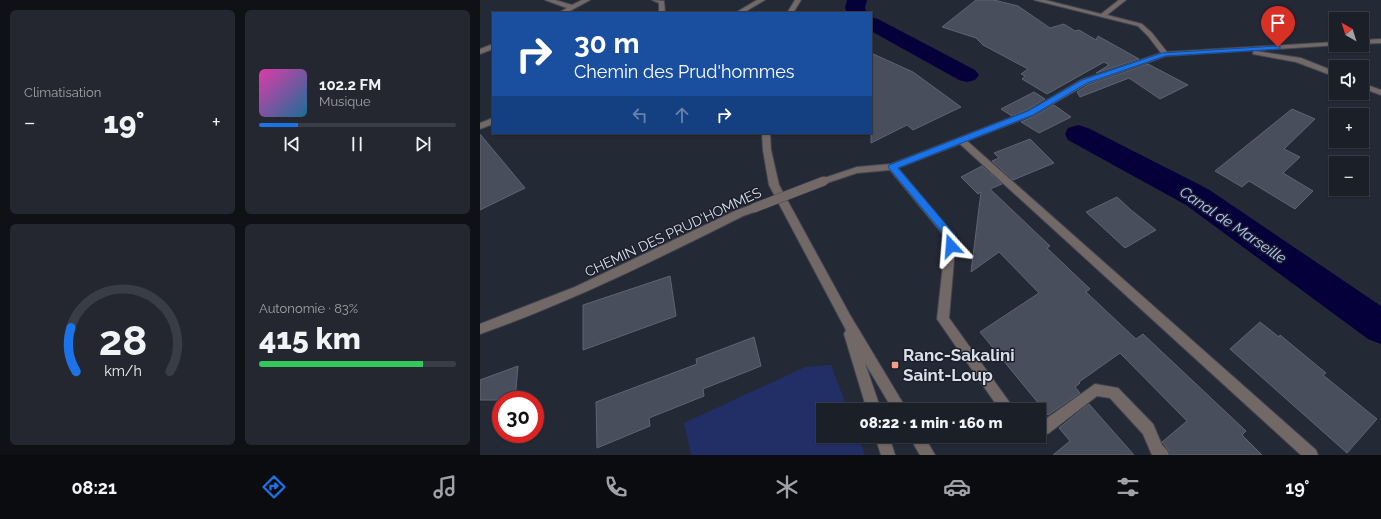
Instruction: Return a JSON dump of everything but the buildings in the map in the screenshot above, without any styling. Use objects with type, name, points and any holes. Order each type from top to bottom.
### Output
[{"type":"street","points":[[548,0],[572,7]]},
{"type":"street","points":[[563,12],[587,0]]},
{"type":"street","points":[[655,0],[662,2],[662,12]]},
{"type":"street","points":[[740,12],[762,0]]},
{"type":"street","points":[[791,12],[798,0]]},
{"type":"street","points":[[1037,0],[1140,25],[1147,29],[1153,41],[1165,54]]},
{"type":"street","points":[[1102,16],[1124,0]]},
{"type":"street","points":[[1369,42],[1381,41]]},
{"type":"street","name":"CHEMIN DES PRUD'HOMMES","points":[[480,329],[504,321],[592,285],[740,213],[856,169],[869,167],[892,167],[1031,113],[1084,82],[1165,54],[1329,44]]},
{"type":"street","points":[[480,52],[492,46]]},
{"type":"street","points":[[1234,50],[1298,60],[1329,72]]},
{"type":"street","points":[[1369,88],[1381,93]]},
{"type":"street","points":[[480,126],[492,121]]},
{"type":"street","points":[[766,134],[767,150],[774,185],[846,319],[896,403]]},
{"type":"street","points":[[961,140],[1311,455]]},
{"type":"street","points":[[892,167],[951,237],[943,319],[1003,403]]},
{"type":"street","points":[[846,319],[872,403]]},
{"type":"street","points":[[1046,427],[1095,390],[1113,392],[1148,428],[1157,450],[1162,455]]},
{"type":"street","points":[[884,443],[888,455]]},
{"type":"street","points":[[920,443],[928,455]]},
{"type":"shaded area","points":[[831,365],[845,403],[816,403],[816,443],[861,443],[865,455],[691,455],[684,423],[805,367]]},
{"type":"waterway","name":"Canal de Marseille","points":[[857,0],[855,8],[857,12]]},
{"type":"waterway","name":"Canal de Marseille","points":[[872,24],[967,75]]},
{"type":"waterway","name":"Canal de Marseille","points":[[1078,134],[1197,197],[1381,327]]},
{"type":"place","name":"Ranc-Sakalini Saint-Loup","points":[[895,365]]},
{"type":"route","points":[[951,246],[951,237],[930,210],[892,167],[1031,113],[1084,82],[1165,54],[1278,47]]}]
